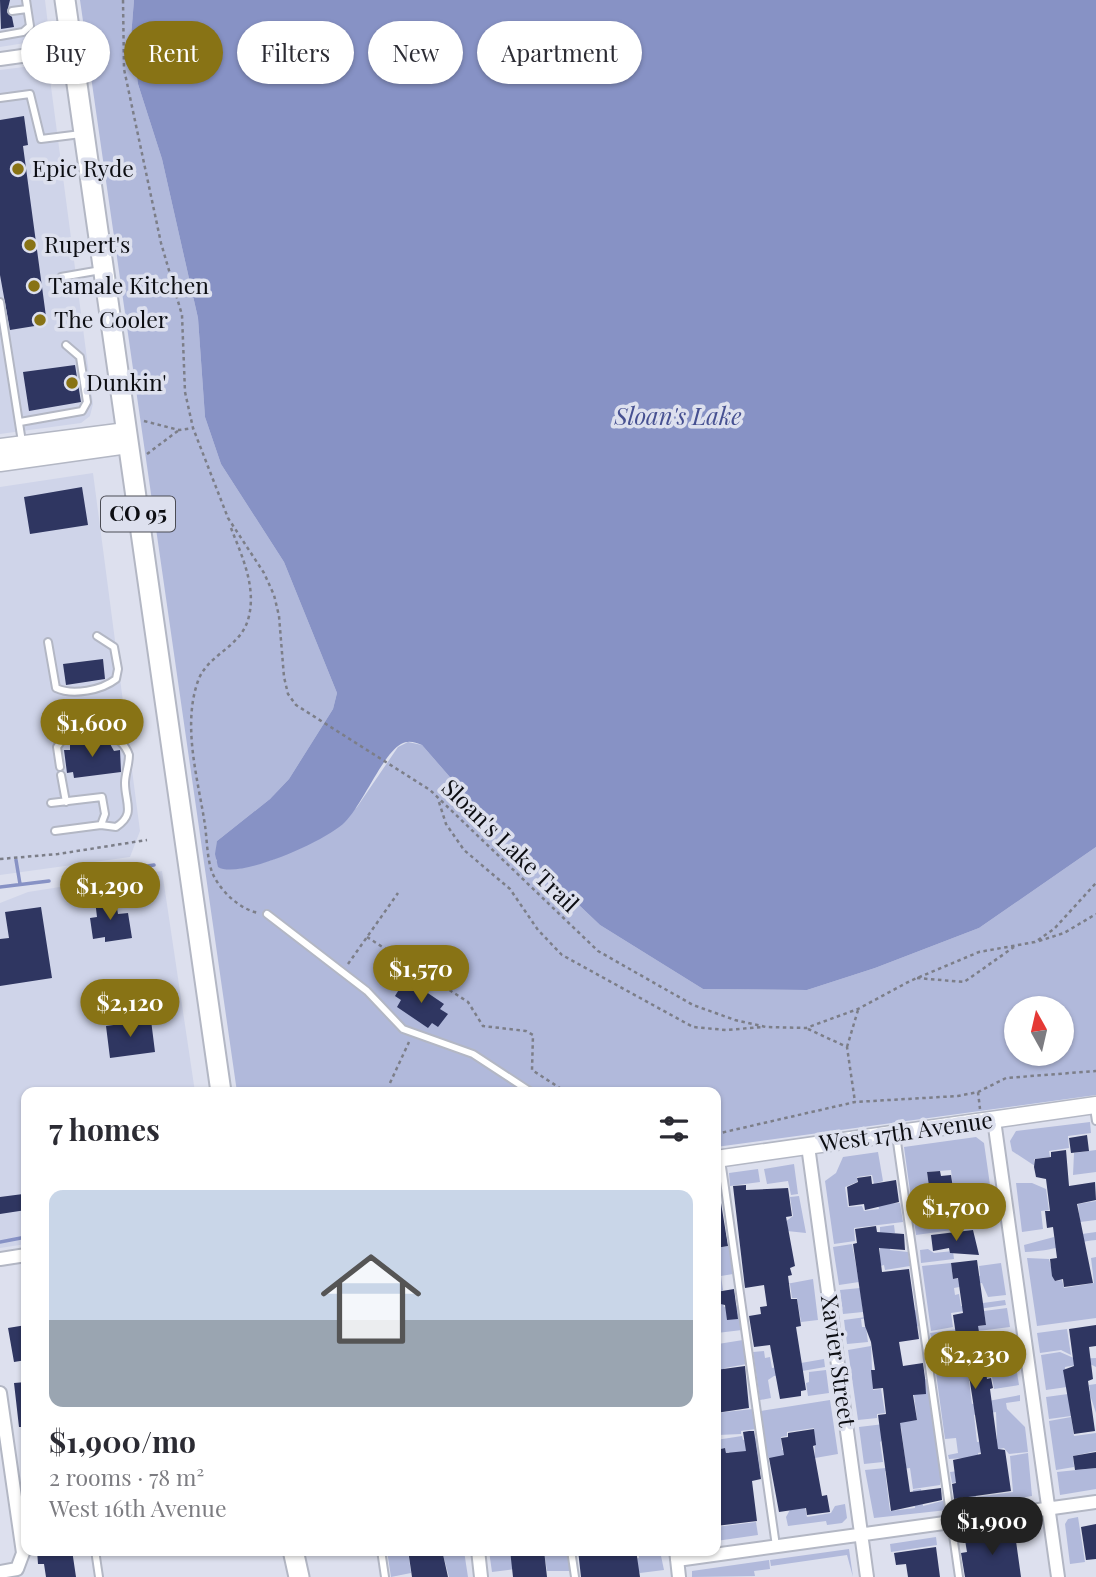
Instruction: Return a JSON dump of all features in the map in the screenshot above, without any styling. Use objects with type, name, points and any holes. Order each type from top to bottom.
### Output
[{"type":"main road","name":"CO 95","points":[[65,0],[68,21]]},
{"type":"main road","name":"CO 95","points":[[77,84],[220,1087]]},
{"type":"main road","points":[[289,1577],[291,1556]]},
{"type":"main road","points":[[293,1556],[299,1577]]},
{"type":"street","points":[[0,59],[21,56]]},
{"type":"street","points":[[0,447],[127,438]]},
{"type":"street","points":[[0,463],[127,438]]},
{"type":"street","name":"West 17th Avenue","points":[[721,1158],[994,1120],[1095,1111]]},
{"type":"street","points":[[994,1120],[1058,1577]]},
{"type":"street","name":"Xavier Street","points":[[808,1146],[867,1577]]},
{"type":"street","points":[[0,1259],[21,1256]]},
{"type":"street","points":[[0,1393],[21,1539]]},
{"type":"street","points":[[721,1551],[776,1546],[1096,1502]]},
{"type":"street","points":[[0,1572],[17,1569],[22,1556]]},
{"type":"street","points":[[479,1556],[481,1577]]},
{"type":"street","points":[[676,1556],[679,1577]]},
{"type":"lane","points":[[0,36],[27,30],[30,26],[26,0]]},
{"type":"lane","points":[[12,11],[27,9]]},
{"type":"lane","points":[[0,98],[30,94],[41,139],[84,134]]},
{"type":"lane","points":[[61,277],[102,270]]},
{"type":"lane","points":[[0,302],[23,444]]},
{"type":"lane","points":[[20,422],[82,411],[87,401],[80,357],[66,345]]},
{"type":"lane","points":[[48,642],[56,688],[74,691],[108,685],[117,679],[114,647],[97,636]]},
{"type":"lane","points":[[55,831],[101,825],[116,827],[127,820],[129,812],[125,783],[129,763],[126,748],[104,733],[63,739],[57,747],[66,802]]},
{"type":"lane","points":[[51,803],[103,797],[106,814],[101,825]]},
{"type":"lane","points":[[267,914],[368,991],[393,1021],[413,1035],[473,1054],[523,1087]]},
{"type":"lane","points":[[896,1134],[959,1577]]},
{"type":"lane","points":[[721,1178],[776,1546]]},
{"type":"lane","points":[[96,1556],[99,1577]]},
{"type":"lane","points":[[382,1556],[385,1577]]},
{"type":"lane","points":[[572,1556],[575,1577]]},
{"type":"path","name":"Sloan's Lake Trail","points":[[123,0],[124,69],[161,243],[182,315],[185,392],[193,428],[228,518],[264,573],[274,595],[288,694],[298,707],[438,799],[598,951],[693,1005],[735,1020],[766,1027],[806,1028],[858,1009],[916,978],[979,952],[1035,942],[1054,929],[1096,883]]},
{"type":"path","points":[[144,421],[179,430],[193,428]]},
{"type":"path","points":[[147,454],[179,430]]},
{"type":"path","points":[[228,518],[249,579],[250,615],[239,640],[201,673],[195,693],[192,736],[212,871],[231,898],[251,912],[267,914]]},
{"type":"path","points":[[438,799],[446,824],[464,850],[510,889],[538,930],[562,955],[692,1027],[726,1030],[766,1027]]},
{"type":"path","points":[[0,859],[58,854],[147,840]]},
{"type":"path","points":[[342,972],[398,893]]},
{"type":"path","points":[[1035,942],[1064,933],[1096,914]]},
{"type":"path","points":[[367,937],[468,1002],[483,1026],[526,1031],[533,1035],[533,1070],[558,1087]]},
{"type":"path","points":[[916,978],[964,982],[1017,945]]},
{"type":"path","points":[[855,1102],[847,1047],[858,1009]]},
{"type":"path","name":"Sloan's Lake Trail","points":[[806,1028],[847,1047]]},
{"type":"path","points":[[390,1083],[413,1035]]},
{"type":"path","points":[[721,1133],[855,1102],[958,1096],[978,1091],[1006,1078],[1096,1071]]},
{"type":"path","points":[[978,1091],[980,1110]]},
{"type":"shaded area","points":[[0,0],[45,0],[48,21],[21,21],[21,44],[0,47]]},
{"type":"shaded area","points":[[80,0],[134,0],[132,21],[124,21],[124,84],[138,84],[162,159],[198,318],[205,417],[221,464],[284,562],[337,693],[333,709],[289,779],[270,799],[217,841],[216,861],[238,869],[272,860],[324,836],[357,807],[398,747],[408,742],[422,745],[476,807],[600,925],[703,989],[807,990],[875,968],[979,928],[1096,847],[1096,1095],[721,1146],[721,1087],[236,1087],[92,84],[110,84],[110,21],[83,21]]},
{"type":"shaded area","points":[[21,67],[21,84],[51,84],[93,404],[90,416],[81,423],[0,434],[0,70]]},
{"type":"shaded area","points":[[93,473],[140,831],[130,857],[0,875],[0,487]]},
{"type":"shaded area","points":[[162,871],[194,1087],[21,1087],[21,1245],[0,1248],[0,903],[28,892]]},
{"type":"shaded area","points":[[1090,1122],[1091,1133],[1068,1136],[1069,1148],[1049,1151],[1050,1157],[1034,1159],[1035,1166],[1012,1151],[1010,1141],[1016,1131]]},
{"type":"shaded area","points":[[976,1137],[984,1143],[990,1185],[953,1188],[951,1170],[927,1172],[932,1209],[973,1206],[973,1199],[991,1197],[995,1224],[916,1235],[904,1147]]},
{"type":"shaded area","points":[[1096,1150],[1096,1172],[1073,1175],[1074,1153]]},
{"type":"shaded area","points":[[878,1152],[883,1181],[874,1184],[872,1175],[857,1177],[857,1182],[845,1187],[848,1207],[862,1206],[864,1211],[879,1209],[878,1204],[900,1203],[903,1222],[854,1228],[855,1241],[834,1244],[825,1181],[836,1173],[843,1157]]},
{"type":"shaded area","points":[[794,1164],[798,1194],[791,1195],[788,1181],[767,1184],[764,1169]]},
{"type":"shaded area","points":[[758,1169],[760,1182],[730,1186],[729,1173]]},
{"type":"shaded area","points":[[1016,1183],[1032,1183],[1046,1189],[1049,1210],[1041,1211],[1043,1229],[1022,1232]]},
{"type":"shaded area","points":[[799,1196],[806,1233],[787,1231],[785,1222],[793,1216],[790,1197]]},
{"type":"shaded area","points":[[1096,1201],[1096,1220],[1080,1222],[1078,1204]]},
{"type":"shaded area","points":[[894,1225],[895,1233],[891,1233],[890,1250],[908,1252],[910,1266],[885,1270],[884,1265],[880,1266],[880,1227]]},
{"type":"shaded area","points":[[1096,1232],[1096,1240],[1025,1252],[1024,1245],[1054,1237],[1055,1243],[1082,1239],[1082,1234]]},
{"type":"shaded area","points":[[852,1244],[859,1282],[839,1285],[833,1247]]},
{"type":"shaded area","points":[[729,1246],[733,1274],[721,1276],[721,1247]]},
{"type":"shaded area","points":[[928,1249],[934,1253],[953,1251],[954,1259],[921,1263],[920,1250]]},
{"type":"shaded area","points":[[1096,1257],[1096,1318],[1037,1326],[1027,1258],[1049,1259],[1055,1281],[1062,1280],[1064,1288],[1094,1283],[1091,1258]]},
{"type":"shaded area","points":[[951,1263],[953,1279],[980,1276],[979,1266],[1001,1263],[1006,1295],[988,1297],[982,1283],[954,1288],[955,1295],[959,1294],[961,1306],[1005,1300],[1006,1305],[951,1313],[953,1327],[931,1331],[922,1266]]},
{"type":"shaded area","points":[[813,1279],[818,1320],[801,1322],[797,1298],[792,1298],[790,1284],[765,1288]]},
{"type":"shaded area","points":[[860,1288],[863,1312],[843,1314],[840,1290]]},
{"type":"shaded area","points":[[721,1299],[724,1307],[739,1305],[742,1330],[721,1333]]},
{"type":"shaded area","points":[[1007,1308],[1010,1327],[931,1337],[930,1333],[986,1325],[984,1311]]},
{"type":"shaded area","points":[[917,1310],[920,1326],[897,1329],[895,1314],[861,1319],[862,1327],[866,1327],[868,1342],[847,1344],[844,1320]]},
{"type":"shaded area","points":[[1067,1329],[1071,1355],[1061,1350],[1040,1353],[1037,1333]]},
{"type":"shaded area","points":[[1011,1334],[1019,1385],[994,1389],[992,1377],[969,1381],[972,1404],[1020,1395],[1020,1401],[1006,1403],[1007,1409],[1025,1427],[1028,1452],[1009,1454],[1004,1448],[978,1453],[979,1466],[966,1481],[952,1483],[950,1472],[967,1470],[965,1458],[949,1459],[948,1455],[958,1453],[956,1438],[945,1439],[933,1351]],"holes":[[[982,1343],[986,1364],[959,1371],[956,1352],[963,1346]],[[996,1412],[997,1439],[977,1442],[974,1415]]]},
{"type":"shaded area","points":[[743,1340],[747,1364],[721,1371],[721,1344]]},
{"type":"shaded area","points":[[871,1346],[873,1390],[881,1389],[885,1413],[877,1414],[877,1418],[858,1420],[848,1350]]},
{"type":"shaded area","points":[[764,1351],[765,1358],[770,1357],[772,1368],[824,1359],[825,1367],[774,1376],[768,1380],[771,1398],[760,1400],[753,1352]]},
{"type":"shaded area","points":[[1060,1352],[1076,1359],[1096,1358],[1096,1367],[1088,1363],[1065,1367],[1067,1387],[1046,1390],[1041,1355]]},
{"type":"shaded area","points":[[826,1370],[829,1393],[808,1396],[806,1383],[809,1382],[809,1372]]},
{"type":"shaded area","points":[[927,1379],[940,1485],[913,1489],[910,1468],[885,1471],[890,1511],[915,1508],[913,1490],[921,1489],[923,1506],[946,1500],[947,1510],[874,1518],[865,1470],[906,1466],[901,1427],[880,1442],[883,1462],[864,1464],[859,1427],[917,1420],[913,1387],[896,1383]]},
{"type":"shaded area","points":[[1096,1384],[1096,1413],[1090,1395],[1069,1398],[1071,1416],[1049,1419],[1046,1397],[1090,1391],[1089,1385]]},
{"type":"shaded area","points":[[830,1400],[838,1454],[815,1458],[814,1428],[787,1432],[787,1436],[781,1437],[782,1450],[789,1450],[790,1457],[767,1458],[761,1411]]},
{"type":"shaded area","points":[[753,1409],[756,1429],[741,1431],[741,1434],[721,1435],[721,1412]]},
{"type":"shaded area","points":[[1071,1417],[1074,1436],[1096,1433],[1096,1451],[1073,1456],[1074,1467],[1056,1470],[1049,1421]]},
{"type":"shaded area","points":[[742,1436],[743,1440],[757,1438],[761,1470],[736,1473],[729,1452],[726,1453],[725,1448],[721,1449],[721,1439]]},
{"type":"shaded area","points":[[1028,1453],[1032,1496],[968,1507],[968,1494],[975,1493],[976,1497],[1013,1492],[1010,1456]]},
{"type":"shaded area","points":[[1096,1468],[1096,1489],[1060,1495],[1057,1472]]},
{"type":"shaded area","points":[[845,1504],[847,1518],[842,1523],[827,1525],[826,1521],[788,1526],[786,1517],[791,1508],[805,1507],[807,1517],[831,1513],[835,1506]]},
{"type":"shaded area","points":[[1078,1517],[1085,1562],[1070,1564],[1065,1524],[1068,1519]]},
{"type":"shaded area","points":[[756,1522],[758,1535],[721,1540],[721,1526]]},
{"type":"shaded area","points":[[936,1537],[937,1545],[891,1552],[890,1544]]},
{"type":"shaded area","points":[[849,1549],[853,1577],[847,1555],[771,1566],[770,1560]]},
{"type":"shaded area","points":[[388,1556],[409,1556],[411,1573],[391,1577]]},
{"type":"shaded area","points":[[443,1556],[465,1556],[468,1577],[449,1577]]},
{"type":"shaded area","points":[[490,1556],[511,1556],[515,1569],[492,1572]]},
{"type":"shaded area","points":[[545,1556],[569,1556],[571,1571],[547,1571]]},
{"type":"shaded area","points":[[661,1556],[664,1570],[640,1573],[627,1560]]},
{"type":"shaded area","points":[[769,1560],[770,1569],[754,1571],[755,1576],[692,1577],[692,1571]]},
{"type":"water","name":"Sloan's Lake","points":[[134,0],[1096,0],[1096,847],[979,928],[875,968],[807,990],[703,989],[600,925],[476,807],[422,745],[414,742],[401,744],[394,750],[352,814],[336,830],[303,848],[263,863],[229,870],[218,867],[215,854],[217,841],[270,799],[289,779],[333,709],[337,693],[284,562],[221,464],[205,417],[198,318],[162,159],[138,84],[223,84],[223,21],[132,21]]},
{"type":"building","points":[[0,0],[10,0],[7,12],[12,17],[14,27],[1,29]]},
{"type":"building","points":[[24,116],[28,145],[23,146],[47,324],[10,330],[0,275],[0,120]]},
{"type":"building","points":[[75,365],[81,402],[29,411],[23,372]]},
{"type":"building","points":[[82,487],[88,525],[30,534],[24,497]]},
{"type":"building","points":[[103,659],[105,679],[66,685],[63,664]]},
{"type":"building","points":[[109,742],[114,751],[120,750],[121,772],[74,778],[73,772],[67,773],[64,750],[70,750],[70,745]]},
{"type":"building","points":[[115,897],[118,914],[128,913],[132,938],[105,942],[105,937],[93,939],[90,918],[97,917],[95,900]]},
{"type":"building","points":[[41,907],[52,978],[0,986],[0,939],[9,938],[5,912]]},
{"type":"building","points":[[403,983],[410,987],[413,983],[444,1004],[440,1009],[448,1014],[438,1027],[432,1023],[428,1028],[397,1007],[401,1000],[395,996]]},
{"type":"building","points":[[151,1020],[155,1052],[110,1058],[106,1026]]},
{"type":"building","points":[[1087,1135],[1089,1151],[1071,1153],[1069,1138]]},
{"type":"building","points":[[1066,1150],[1069,1186],[1095,1182],[1096,1200],[1077,1204],[1093,1283],[1064,1287],[1063,1279],[1055,1281],[1052,1276],[1050,1259],[1057,1258],[1053,1227],[1047,1228],[1045,1211],[1050,1211],[1046,1179],[1036,1177],[1034,1167],[1035,1159],[1051,1157],[1051,1152]]},
{"type":"building","points":[[940,1171],[941,1176],[951,1175],[953,1188],[966,1186],[967,1203],[932,1208],[927,1172]]},
{"type":"building","points":[[871,1176],[872,1184],[896,1180],[899,1202],[865,1210],[864,1204],[849,1206],[847,1187],[858,1182],[857,1178]]},
{"type":"building","points":[[746,1185],[746,1190],[788,1188],[792,1216],[786,1217],[795,1266],[790,1268],[792,1275],[788,1276],[791,1299],[797,1299],[801,1326],[796,1327],[806,1390],[801,1391],[801,1396],[780,1399],[770,1345],[754,1347],[749,1316],[761,1314],[760,1307],[767,1306],[764,1285],[745,1288],[733,1186]]},
{"type":"building","points":[[21,1194],[21,1211],[0,1214],[0,1197]]},
{"type":"building","points":[[721,1203],[728,1246],[721,1247]]},
{"type":"building","points":[[876,1226],[877,1232],[904,1234],[905,1250],[879,1248],[882,1272],[909,1269],[919,1339],[899,1342],[903,1366],[923,1363],[925,1378],[926,1394],[913,1395],[917,1420],[900,1423],[910,1492],[941,1488],[942,1500],[891,1511],[878,1415],[886,1414],[883,1388],[873,1389],[871,1370],[875,1370],[871,1342],[865,1326],[853,1244],[857,1243],[855,1229]]},
{"type":"building","points":[[973,1230],[979,1255],[950,1253],[949,1248],[933,1251],[931,1235]]},
{"type":"building","points":[[977,1260],[986,1325],[978,1326],[987,1379],[991,1378],[993,1388],[990,1389],[998,1449],[1005,1450],[1011,1491],[954,1499],[952,1484],[956,1483],[953,1460],[981,1454],[968,1369],[959,1371],[955,1347],[932,1351],[931,1338],[956,1335],[953,1315],[963,1313],[958,1278],[953,1279],[951,1263]]},
{"type":"building","points":[[734,1289],[738,1319],[727,1320],[725,1305],[721,1304],[721,1291]]},
{"type":"building","points":[[1096,1325],[1096,1346],[1089,1347],[1093,1379],[1088,1381],[1095,1431],[1074,1434],[1063,1370],[1074,1366],[1069,1329]]},
{"type":"building","points":[[21,1326],[21,1361],[14,1362],[8,1328]]},
{"type":"building","points":[[745,1366],[749,1408],[721,1412],[721,1369]]},
{"type":"building","points":[[21,1382],[21,1427],[19,1427],[14,1383]]},
{"type":"building","points":[[814,1429],[816,1445],[813,1446],[822,1496],[827,1495],[830,1512],[807,1515],[806,1508],[779,1512],[769,1458],[784,1455],[781,1438],[788,1437],[788,1433]]},
{"type":"building","points":[[754,1431],[761,1479],[752,1481],[757,1521],[721,1525],[721,1449],[725,1448],[726,1453],[746,1451],[743,1432]]},
{"type":"building","points":[[1096,1452],[1096,1468],[1075,1470],[1073,1456]]},
{"type":"building","points":[[1096,1524],[1096,1559],[1086,1560],[1081,1527]]},
{"type":"building","points":[[1015,1534],[1021,1577],[965,1577],[961,1553],[967,1552],[965,1540]]},
{"type":"building","points":[[936,1547],[940,1577],[908,1577],[906,1564],[896,1565],[894,1553]]},
{"type":"building","points":[[37,1556],[73,1556],[76,1577],[46,1577],[44,1564],[38,1564]]},
{"type":"building","points":[[409,1556],[443,1556],[448,1577],[412,1577]]},
{"type":"building","points":[[511,1556],[545,1556],[547,1577],[513,1577]]},
{"type":"building","points":[[579,1556],[637,1556],[640,1577],[581,1577]]},
{"type":"waterway","points":[[16,860],[20,884]]},
{"type":"waterway","points":[[74,877],[154,865]]},
{"type":"waterway","points":[[0,887],[49,881]]},
{"type":"waterway","points":[[0,1242],[21,1238]]},
{"type":"place","name":"Epic Ryde","points":[[18,169]]},
{"type":"place","name":"Rupert's","points":[[30,245]]},
{"type":"place","name":"Tamale Kitchen","points":[[34,286]]},
{"type":"place","name":"The Cooler","points":[[40,320]]},
{"type":"place","name":"Dunkin'","points":[[72,383]]}]
